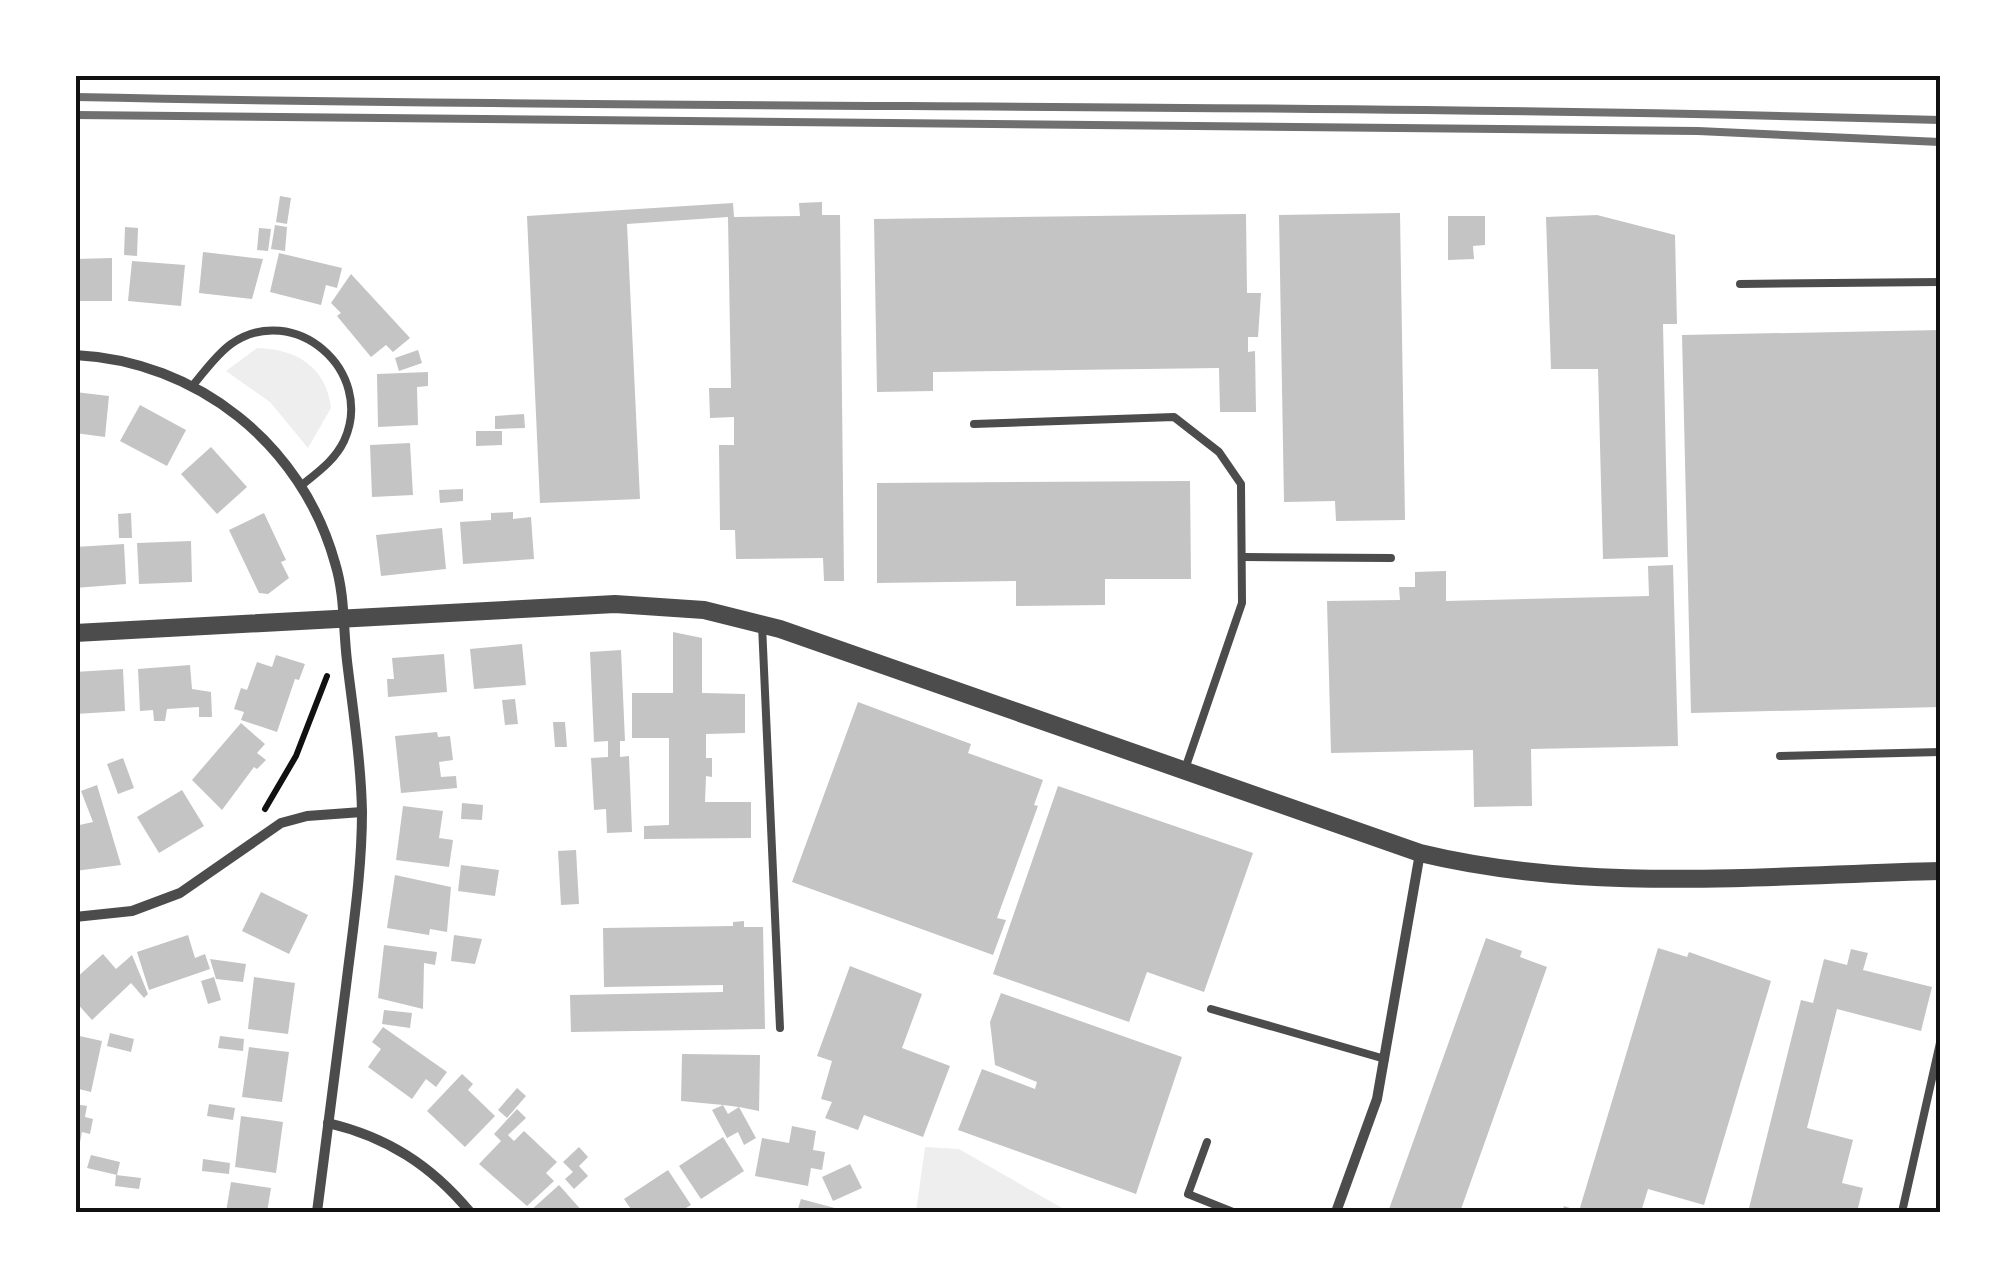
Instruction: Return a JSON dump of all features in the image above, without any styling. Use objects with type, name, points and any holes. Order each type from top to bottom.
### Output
[{"type":"street","points":[[75,354],[115,358],[194,384],[253,428],[302,486],[335,561],[362,812],[358,892],[317,1212]]},
{"type":"street","points":[[75,633],[344,627],[615,604],[704,610],[762,624],[1420,853],[1482,866],[1585,878],[1940,872]]},
{"type":"street","points":[[75,916],[132,910],[180,893],[281,823],[307,816],[362,812]]},
{"type":"street","points":[[1336,1212],[1377,1099],[1420,853]]},
{"type":"street","points":[[328,1123],[368,1132],[396,1145],[470,1212]]},
{"type":"lane","points":[[1740,284],[1940,282]]},
{"type":"lane","points":[[194,384],[231,344],[251,334],[274,330],[315,341],[347,377],[350,424],[333,459],[302,486]]},
{"type":"lane","points":[[974,424],[1174,418],[1219,452],[1240,484],[1242,603],[1184,769]]},
{"type":"lane","points":[[1244,557],[1391,558]]},
{"type":"lane","points":[[762,624],[780,1028]]},
{"type":"lane","points":[[1780,756],[1940,752]]},
{"type":"lane","points":[[1211,1009],[1386,1059]]},
{"type":"lane","points":[[1902,1212],[1940,1043]]},
{"type":"lane","points":[[1207,1142],[1188,1194],[1233,1212]]},
{"type":"path","points":[[239,853],[296,756],[344,627]]},
{"type":"shaded area","points":[[257,348],[296,356],[323,381],[331,408],[308,448],[270,402],[226,371]]},
{"type":"shaded area","points":[[925,1147],[959,1149],[1069,1212],[916,1212]]},
{"type":"building","points":[[280,196],[291,198],[287,224],[276,222]]},
{"type":"building","points":[[822,202],[822,215],[840,215],[844,581],[824,581],[823,558],[736,559],[735,530],[720,530],[719,445],[734,445],[734,417],[710,418],[709,388],[731,388],[728,217],[627,224],[640,499],[540,503],[527,216],[733,203],[734,217],[800,216],[799,203]]},
{"type":"building","points":[[1400,213],[1405,520],[1336,521],[1335,501],[1284,502],[1279,215]]},
{"type":"building","points":[[1246,214],[1247,293],[1261,293],[1258,337],[1248,337],[1248,352],[1255,351],[1256,412],[1220,412],[1219,368],[933,372],[933,391],[877,392],[874,219]]},
{"type":"building","points":[[1597,215],[1675,235],[1677,324],[1663,324],[1668,557],[1603,559],[1598,369],[1551,369],[1546,217]]},
{"type":"building","points":[[1448,216],[1485,216],[1485,245],[1473,246],[1474,259],[1448,260]]},
{"type":"building","points":[[275,225],[287,227],[285,251],[271,249]]},
{"type":"building","points":[[125,227],[138,228],[137,256],[124,255]]},
{"type":"building","points":[[259,228],[271,229],[268,251],[257,250]]},
{"type":"building","points":[[203,252],[263,259],[252,299],[199,293]]},
{"type":"building","points":[[279,253],[342,268],[337,288],[326,285],[321,305],[270,292]]},
{"type":"building","points":[[112,258],[112,301],[75,301],[75,259]]},
{"type":"building","points":[[132,261],[185,265],[181,306],[128,301]]},
{"type":"building","points":[[351,274],[410,338],[393,352],[386,345],[371,357],[337,316],[341,313],[331,303]]},
{"type":"building","points":[[1940,330],[1940,707],[1691,713],[1682,335]]},
{"type":"building","points":[[418,350],[422,363],[399,371],[395,358]]},
{"type":"building","points":[[428,372],[428,386],[417,387],[418,425],[378,427],[377,374]]},
{"type":"building","points":[[75,392],[109,396],[105,437],[75,433]]},
{"type":"building","points":[[140,405],[186,430],[167,466],[120,441]]},
{"type":"building","points":[[524,414],[525,428],[495,429],[495,416]]},
{"type":"building","points":[[476,431],[502,431],[502,445],[476,446]]},
{"type":"building","points":[[410,443],[413,495],[372,497],[370,445]]},
{"type":"building","points":[[211,447],[247,487],[217,514],[181,474]]},
{"type":"building","points":[[1190,481],[1191,579],[1105,579],[1105,605],[1016,606],[1016,581],[877,583],[877,483]]},
{"type":"building","points":[[463,489],[463,501],[440,503],[439,490]]},
{"type":"building","points":[[513,512],[513,519],[531,517],[534,559],[463,564],[460,522],[491,520],[491,513]]},
{"type":"building","points":[[131,513],[132,538],[119,538],[118,514]]},
{"type":"building","points":[[264,513],[286,560],[281,562],[289,578],[268,594],[259,593],[229,530]]},
{"type":"building","points":[[442,528],[446,569],[381,576],[376,535]]},
{"type":"building","points":[[191,541],[192,582],[139,584],[137,543]]},
{"type":"building","points":[[124,544],[126,584],[75,588],[75,547]]},
{"type":"building","points":[[1673,565],[1678,746],[1531,749],[1532,806],[1474,807],[1473,750],[1331,753],[1327,601],[1400,600],[1399,587],[1415,587],[1415,572],[1446,571],[1446,601],[1649,596],[1648,566]]},
{"type":"building","points":[[673,632],[702,638],[702,693],[745,694],[745,733],[706,734],[706,758],[712,758],[712,777],[706,776],[705,802],[751,802],[751,838],[644,839],[644,826],[669,825],[669,738],[632,738],[632,693],[673,693]]},
{"type":"building","points":[[522,644],[526,685],[474,689],[470,649]]},
{"type":"building","points":[[621,650],[625,741],[620,741],[620,757],[629,756],[632,832],[607,833],[606,809],[594,810],[591,758],[608,757],[608,741],[594,742],[590,652]]},
{"type":"building","points":[[444,654],[447,692],[388,697],[387,679],[394,679],[392,658]]},
{"type":"building","points":[[276,655],[305,664],[299,680],[295,679],[277,732],[241,720],[244,712],[234,709],[241,688],[247,690],[257,662],[272,667]]},
{"type":"building","points":[[190,665],[192,689],[211,692],[212,717],[199,717],[199,707],[167,709],[165,721],[154,721],[153,710],[140,711],[138,669]]},
{"type":"building","points":[[123,669],[125,711],[75,714],[75,672]]},
{"type":"building","points":[[515,699],[518,724],[505,725],[502,700]]},
{"type":"building","points":[[858,702],[971,744],[968,753],[1043,780],[1034,805],[1038,806],[997,918],[1006,920],[993,955],[792,882]]},
{"type":"building","points":[[553,722],[565,722],[567,747],[555,747]]},
{"type":"building","points":[[241,723],[265,744],[257,753],[266,760],[257,769],[254,767],[222,810],[192,780]]},
{"type":"building","points":[[437,732],[438,737],[450,736],[453,760],[439,762],[441,777],[456,776],[457,788],[401,793],[395,736]]},
{"type":"building","points":[[123,758],[134,788],[118,794],[107,764]]},
{"type":"building","points":[[97,785],[121,865],[75,871],[75,826],[93,822],[81,791]]},
{"type":"building","points":[[1058,786],[1253,853],[1204,992],[1147,972],[1129,1022],[993,974]]},
{"type":"building","points":[[182,790],[204,826],[159,853],[137,817]]},
{"type":"building","points":[[462,803],[483,805],[482,820],[461,819]]},
{"type":"building","points":[[403,806],[443,811],[439,838],[453,840],[449,867],[396,860]]},
{"type":"building","points":[[576,850],[579,904],[561,905],[558,851]]},
{"type":"building","points":[[461,865],[499,870],[495,896],[458,891]]},
{"type":"building","points":[[395,875],[451,887],[447,932],[430,929],[429,935],[387,928]]},
{"type":"building","points":[[261,892],[308,915],[289,954],[242,931]]},
{"type":"building","points":[[744,921],[744,927],[763,927],[765,1029],[571,1032],[570,995],[723,992],[723,985],[604,987],[603,928],[733,926],[733,922]]},
{"type":"building","points":[[188,935],[195,958],[205,954],[210,969],[149,990],[137,952]]},
{"type":"building","points":[[454,935],[482,939],[475,964],[451,961]]},
{"type":"building","points":[[1486,938],[1522,951],[1520,957],[1547,967],[1460,1212],[1388,1212]]},
{"type":"building","points":[[384,945],[437,952],[435,965],[424,963],[423,1009],[378,998]]},
{"type":"building","points":[[1658,948],[1687,957],[1689,952],[1771,981],[1704,1205],[1648,1189],[1641,1212],[1562,1212],[1564,1206],[1579,1211]]},
{"type":"building","points":[[1851,949],[1868,953],[1863,970],[1932,987],[1921,1031],[1837,1009],[1807,1128],[1853,1140],[1842,1183],[1863,1188],[1857,1212],[1748,1212],[1801,1000],[1813,1003],[1824,959],[1847,965]]},
{"type":"building","points":[[103,954],[116,969],[132,955],[148,994],[144,998],[131,983],[92,1020],[75,1001],[75,979]]},
{"type":"building","points":[[210,959],[246,964],[243,982],[216,979]]},
{"type":"building","points":[[850,966],[922,994],[902,1048],[950,1066],[923,1137],[864,1115],[858,1130],[825,1118],[832,1102],[821,1099],[832,1061],[817,1056]]},
{"type":"building","points":[[214,977],[221,1000],[208,1004],[201,981]]},
{"type":"building","points":[[254,977],[295,983],[288,1034],[248,1029]]},
{"type":"building","points":[[1001,993],[1182,1057],[1136,1194],[958,1130],[982,1069],[1035,1089],[1037,1082],[995,1065],[990,1022]]},
{"type":"building","points":[[384,1010],[412,1013],[410,1028],[382,1024]]},
{"type":"building","points":[[383,1027],[447,1072],[436,1087],[426,1079],[412,1099],[368,1067],[381,1049],[372,1042]]},
{"type":"building","points":[[110,1033],[134,1039],[131,1052],[107,1046]]},
{"type":"building","points":[[75,1035],[102,1041],[91,1092],[75,1088]]},
{"type":"building","points":[[220,1036],[244,1039],[243,1051],[218,1048]]},
{"type":"building","points":[[249,1047],[289,1052],[282,1102],[242,1097]]},
{"type":"building","points":[[682,1054],[760,1055],[759,1111],[681,1101]]},
{"type":"building","points":[[462,1074],[473,1084],[468,1090],[495,1116],[465,1147],[427,1111]]},
{"type":"building","points":[[517,1088],[526,1096],[507,1118],[498,1110]]},
{"type":"building","points":[[75,1104],[87,1106],[85,1117],[93,1119],[90,1134],[82,1132],[77,1158]]},
{"type":"building","points":[[209,1104],[235,1108],[233,1120],[207,1116]]},
{"type":"building","points":[[723,1105],[728,1114],[739,1107],[756,1138],[744,1145],[738,1132],[727,1138],[712,1110]]},
{"type":"building","points":[[517,1109],[526,1118],[508,1135],[514,1141],[524,1131],[557,1162],[546,1173],[554,1181],[527,1206],[479,1164],[501,1141],[494,1134]]},
{"type":"building","points":[[241,1116],[283,1122],[276,1173],[235,1167]]},
{"type":"building","points":[[792,1126],[816,1131],[813,1150],[825,1152],[822,1170],[811,1168],[808,1186],[755,1176],[762,1138],[789,1143]]},
{"type":"building","points":[[723,1137],[744,1171],[701,1199],[679,1166]]},
{"type":"building","points":[[579,1147],[588,1157],[579,1166],[588,1176],[574,1189],[565,1179],[573,1172],[563,1162]]},
{"type":"building","points":[[91,1155],[120,1162],[117,1175],[87,1168]]},
{"type":"building","points":[[203,1159],[230,1163],[229,1174],[202,1171]]},
{"type":"building","points":[[850,1164],[862,1188],[833,1201],[822,1177]]},
{"type":"building","points":[[668,1170],[691,1205],[679,1212],[633,1212],[624,1199]]},
{"type":"building","points":[[116,1175],[141,1178],[139,1189],[115,1186]]},
{"type":"building","points":[[231,1182],[271,1188],[267,1212],[226,1212]]},
{"type":"building","points":[[559,1185],[583,1212],[529,1212]]},
{"type":"building","points":[[801,1199],[846,1211],[846,1212],[797,1212]]},
{"type":"railway","points":[[75,97],[1474,111],[1940,120]]},
{"type":"railway","points":[[75,115],[1698,131],[1940,142]]}]
